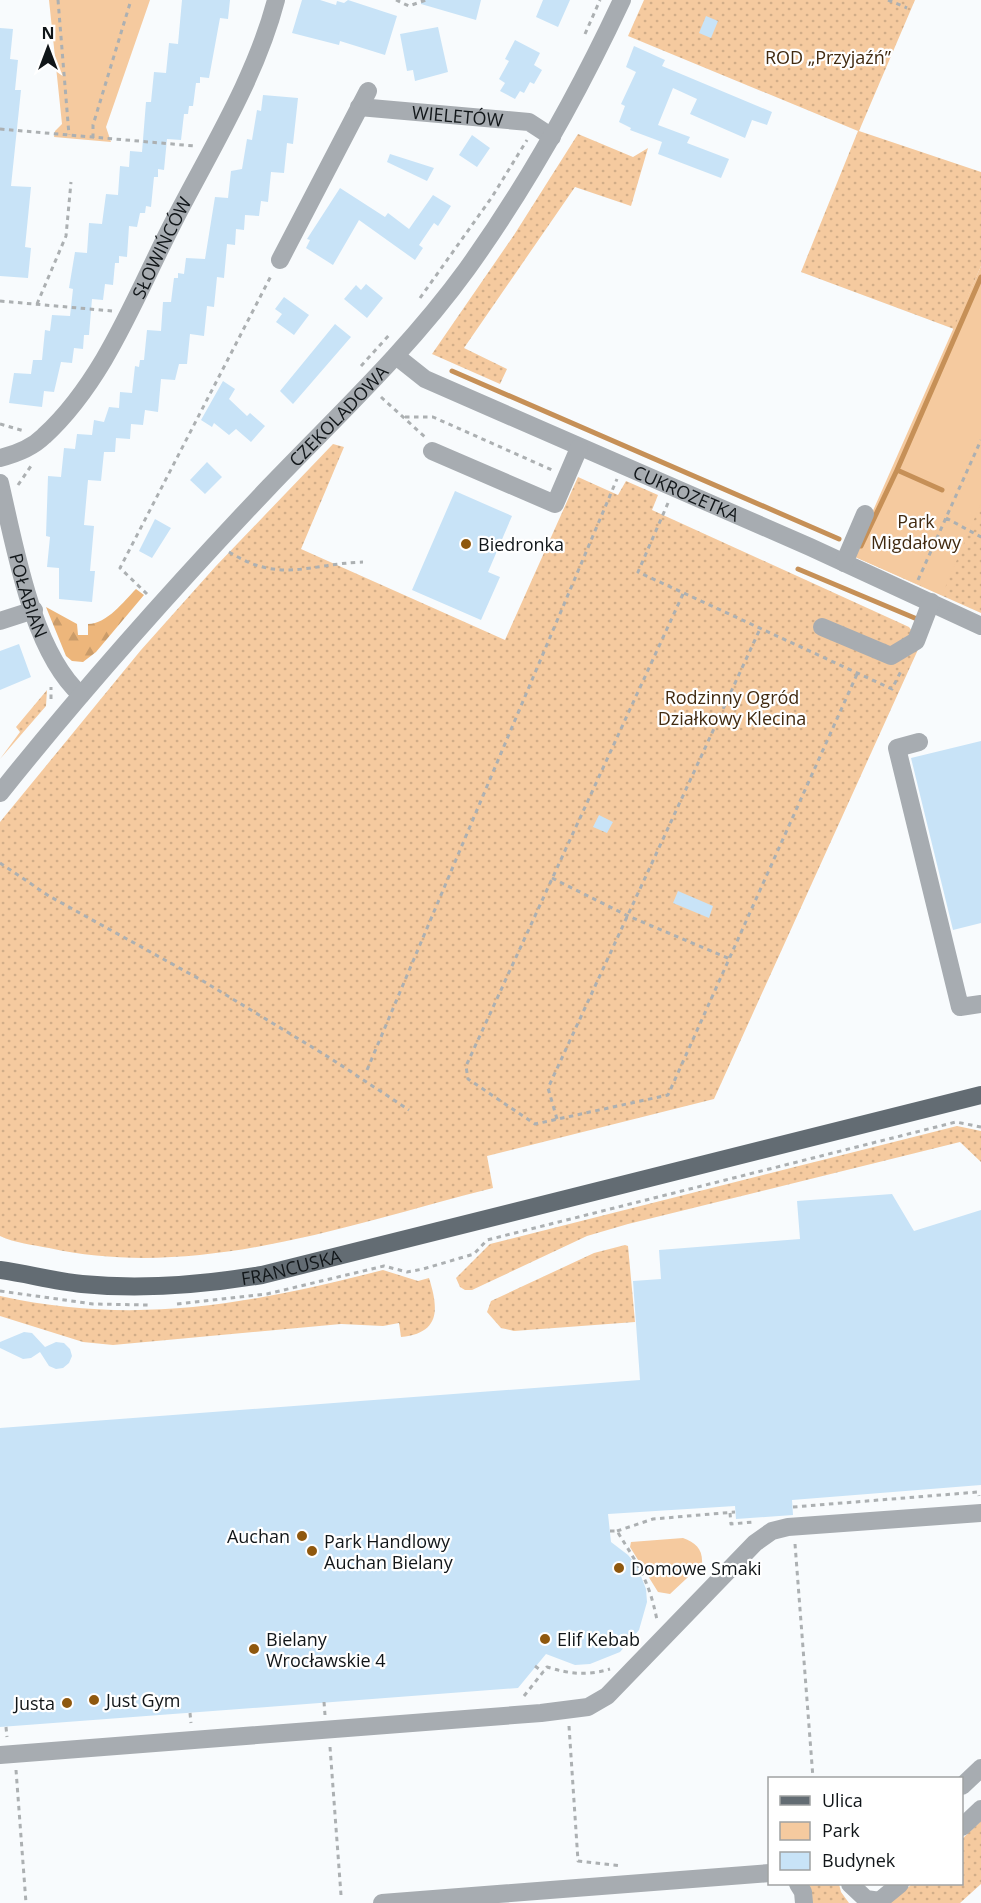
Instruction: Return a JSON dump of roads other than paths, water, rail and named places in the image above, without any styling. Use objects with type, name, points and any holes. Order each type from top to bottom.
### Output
[{"type":"main road","name":"FRANCUSKA","points":[[2,1269],[44,1278],[141,1287],[220,1282],[305,1266],[981,1095]]},
{"type":"street","name":"SŁOWIŃCÓW","points":[[0,458],[19,453],[44,437],[84,390],[109,350],[237,97],[270,21],[276,0]]},
{"type":"street","name":"CZEKOLADOWA","points":[[0,793],[160,602],[396,356],[467,268],[552,136],[590,69],[622,0]]},
{"type":"street","name":"WIELETÓW","points":[[280,260],[363,99],[529,122],[552,136]]},
{"type":"street","name":"CUKROZETKA","points":[[396,356],[426,379],[844,563],[981,626]]},
{"type":"street","points":[[432,451],[555,504],[579,448]]},
{"type":"street","name":"POŁABIAN","points":[[8,486],[34,610],[54,661],[66,681],[81,695]]},
{"type":"street","points":[[844,563],[865,514]]},
{"type":"street","points":[[822,627],[891,656],[916,641],[931,602]]},
{"type":"street","points":[[0,621],[34,610]]},
{"type":"street","points":[[919,742],[897,748],[960,1007],[981,1004]]},
{"type":"street","points":[[8,1754],[329,1730],[588,1707],[607,1696],[754,1543],[772,1531],[794,1527],[981,1513]]},
{"type":"street","points":[[963,1785],[981,1768]]},
{"type":"street","points":[[963,1826],[981,1809]]},
{"type":"street","points":[[382,1903],[768,1873]]},
{"type":"street","points":[[799,1885],[803,1893],[804,1903]]},
{"type":"street","points":[[851,1885],[866,1899],[878,1902],[899,1885]]},
{"type":"waterway","points":[[897,470],[981,277]]},
{"type":"waterway","points":[[452,371],[839,539]]},
{"type":"waterway","points":[[861,546],[897,470],[942,490]]},
{"type":"waterway","points":[[798,569],[917,619]]},
{"type":"place","name":"Biedronka","points":[[466,544]]},
{"type":"place","name":"Auchan","points":[[302,1536]]},
{"type":"place","name":"Park Handlowy Auchan Bielany","points":[[312,1551]]},
{"type":"place","name":"Domowe Smaki","points":[[619,1568]]},
{"type":"place","name":"Elif Kebab","points":[[545,1639]]},
{"type":"place","name":"Bielany Wrocławskie 4","points":[[254,1649]]},
{"type":"place","name":"Just Gym","points":[[94,1700]]},
{"type":"place","name":"Justa","points":[[67,1703]]},
{"type":"park label","name":"ROD „Przyjaźń”","points":[[828,57]]},
{"type":"park label","name":"Park Migdałowy","points":[[916,531]]},
{"type":"park label","name":"Rodzinny Ogród Działkowy Klecina","points":[[732,707]]}]
